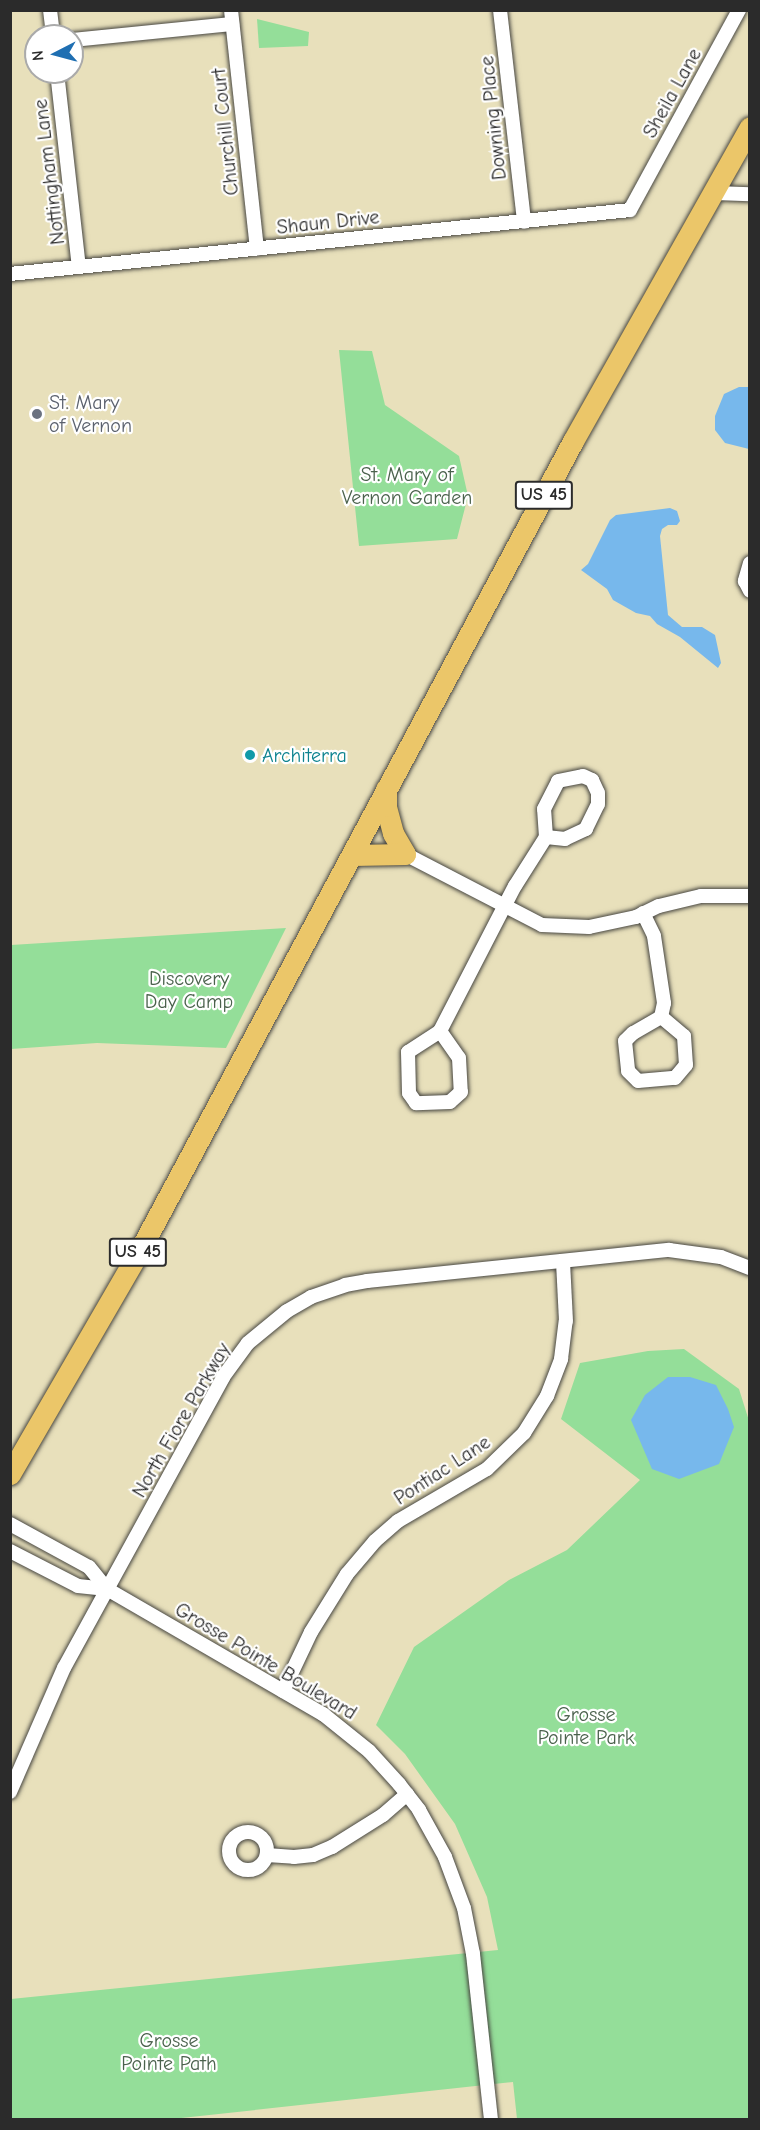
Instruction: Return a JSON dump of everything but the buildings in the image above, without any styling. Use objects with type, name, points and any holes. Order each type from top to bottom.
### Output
[{"type":"main road","name":"US 45","points":[[10,1474],[141,1248],[573,441],[715,193],[750,127]]},
{"type":"main road","points":[[353,855],[405,854],[393,833],[386,806],[387,789]]},
{"type":"street","name":"Downing Place","points":[[500,10],[524,222]]},
{"type":"street","name":"Sheila Lane","points":[[639,194],[739,10]]},
{"type":"street","points":[[84,38],[231,17]]},
{"type":"street","name":"Churchill Court","points":[[231,17],[257,249]]},
{"type":"street","name":"Nottingham Lane","points":[[58,84],[79,267]]},
{"type":"street","points":[[715,193],[750,194]]},
{"type":"street","name":"Shaun Drive","points":[[10,274],[630,210],[639,194]]},
{"type":"street","points":[[750,563],[745,581],[750,591]]},
{"type":"street","points":[[440,1031],[459,1058],[461,1092],[450,1102],[416,1103],[409,1093],[408,1052],[440,1031],[515,886],[546,837],[544,809],[558,782],[583,776],[592,780],[598,794],[598,804],[586,829],[565,838],[546,837]]},
{"type":"street","points":[[405,854],[542,925],[565,928],[589,927],[644,914],[659,906],[701,896],[750,896]]},
{"type":"street","points":[[644,914],[654,936],[663,984],[664,1003],[661,1017],[633,1033],[625,1041],[628,1071],[638,1081],[675,1078],[686,1065],[684,1036],[661,1017]]},
{"type":"street","name":"North Fiore Parkway","points":[[10,1792],[59,1678],[224,1377],[248,1343],[287,1311],[310,1297],[345,1285],[367,1281],[669,1250],[721,1257],[750,1268]]},
{"type":"street","name":"Pontiac Lane","points":[[283,1690],[311,1632],[347,1574],[375,1541],[398,1521],[487,1469],[524,1433],[547,1396],[561,1359],[566,1321],[563,1261]]},
{"type":"street","name":"Grosse Pointe Boulevard","points":[[10,1524],[89,1567],[108,1589],[283,1690],[346,1731],[369,1751],[407,1794],[419,1810],[445,1857],[464,1908],[473,1954],[491,2120]]},
{"type":"street","name":"Grosse Pointe Boulevard","points":[[10,1551],[78,1586],[108,1589]]},
{"type":"street","points":[[267,1855],[294,1857],[313,1855],[332,1847],[383,1815],[407,1794]]},
{"type":"green space","points":[[257,19],[309,32],[308,46],[259,48]]},
{"type":"green space","name":"St. Mary of Vernon Garden","points":[[339,350],[372,351],[385,405],[459,456],[468,496],[457,539],[359,546]]},
{"type":"green space","name":"Discovery Day Camp","points":[[286,928],[226,1048],[97,1043],[11,1049],[11,945]]},
{"type":"green space","points":[[684,1349],[739,1389],[750,1424],[749,2119],[517,2119],[513,2082],[172,2119],[11,2120],[11,1999],[498,1950],[487,1897],[455,1824],[405,1754],[376,1725],[414,1647],[509,1580],[567,1550],[640,1480],[561,1419],[580,1363],[648,1351]]},
{"type":"water","points":[[739,387],[749,387],[749,449],[725,443],[715,430],[715,416],[724,394]]},
{"type":"water","points":[[670,508],[677,511],[680,521],[677,525],[668,525],[662,529],[660,536],[668,615],[682,627],[702,627],[715,635],[721,663],[718,668],[680,637],[657,624],[650,616],[636,613],[613,600],[607,589],[581,570],[588,564],[610,520],[616,515]]},
{"type":"water","points":[[668,1377],[690,1377],[716,1385],[734,1427],[719,1464],[679,1479],[652,1469],[631,1420],[645,1395]]},
{"type":"place","name":"St. Mary of Vernon","points":[[37,414]]},
{"type":"place","name":"Architerra","points":[[250,755]]},
{"type":"park label","name":"Grosse Pointe Park","points":[[586,1726]]},
{"type":"park label","name":"Grosse Pointe Path","points":[[169,2052]]}]
